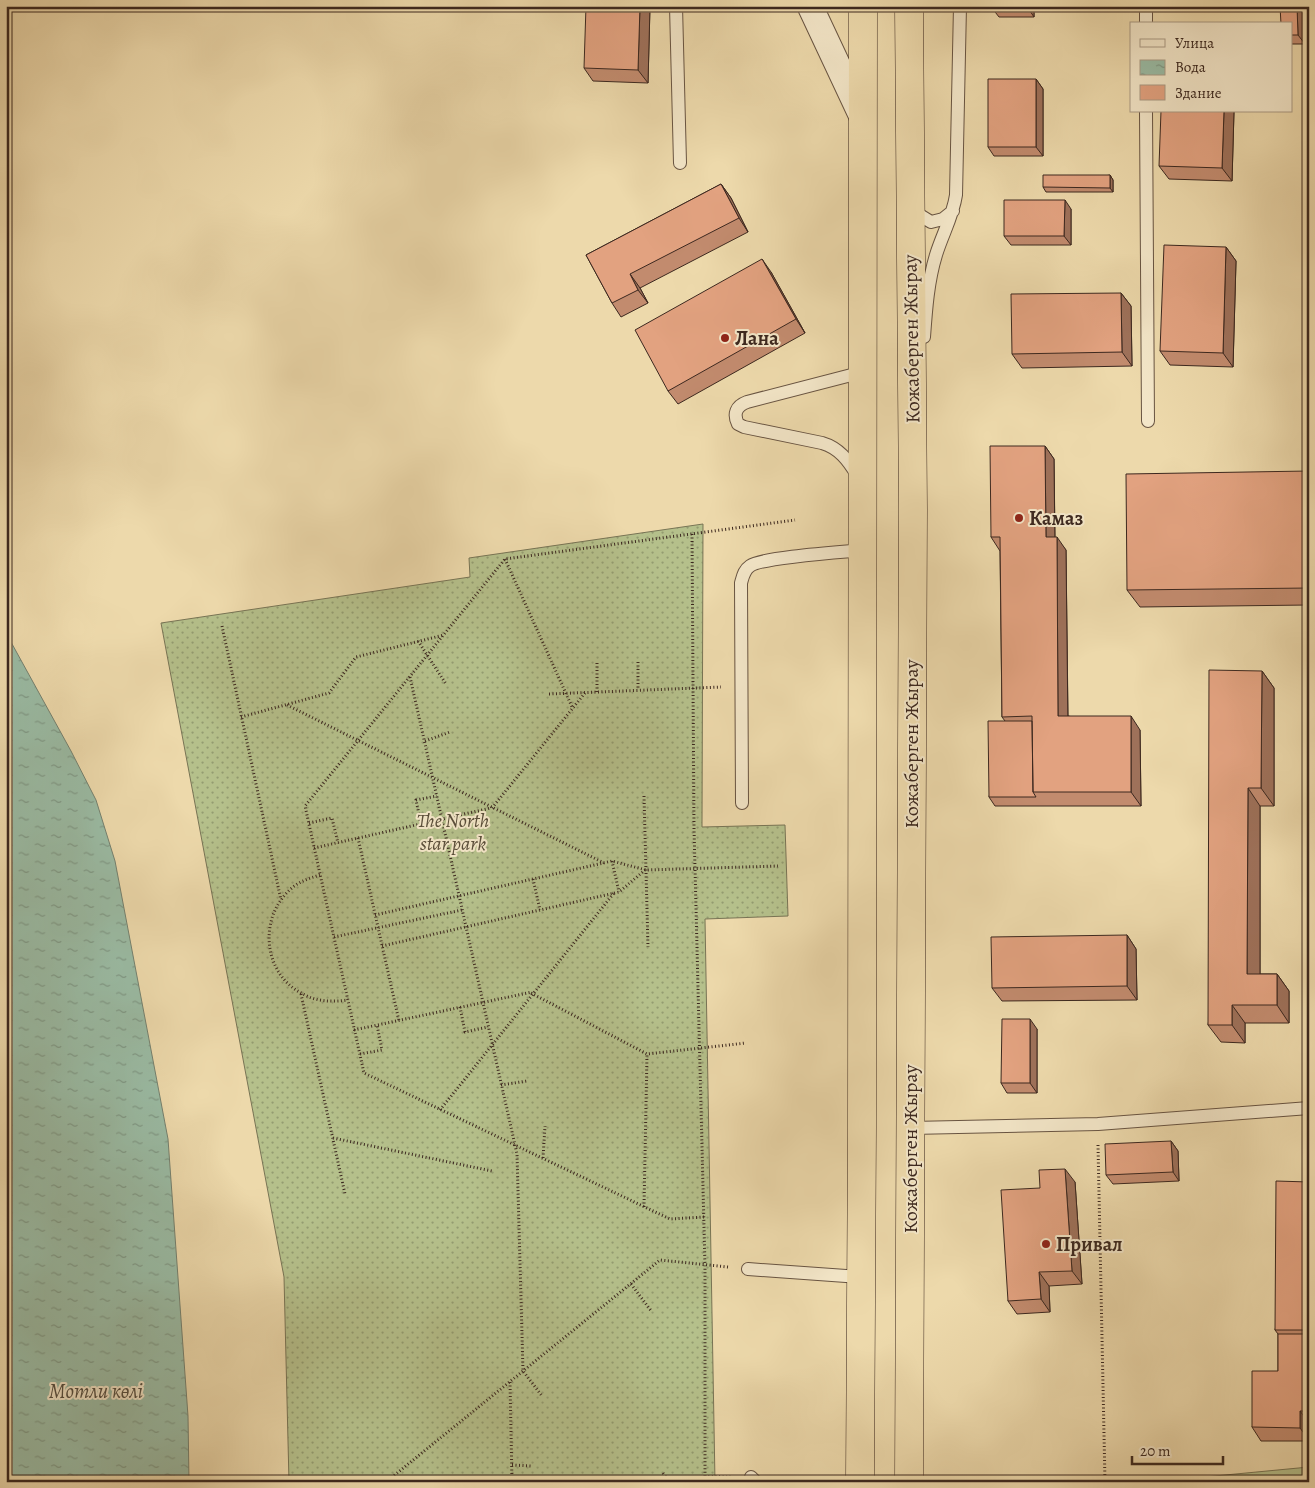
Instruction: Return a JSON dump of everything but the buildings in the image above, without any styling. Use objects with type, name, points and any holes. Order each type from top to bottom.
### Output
[{"type":"highway","points":[[860,1482],[863,6]]},
{"type":"highway","name":"Кожаберген Жырау","points":[[909,6],[912,459],[909,1482]]},
{"type":"street","points":[[810,6],[864,121]]},
{"type":"lane","points":[[676,6],[680,163]]},
{"type":"lane","points":[[912,459],[927,299],[936,255],[953,211],[956,195],[960,6]]},
{"type":"lane","points":[[1146,6],[1146,22]]},
{"type":"lane","points":[[1146,112],[1148,421]]},
{"type":"lane","points":[[910,195],[918,214],[931,222],[944,219],[953,211]]},
{"type":"lane","points":[[863,372],[742,404],[737,408],[735,418],[738,424],[744,427],[822,442],[834,448],[850,464],[863,490]]},
{"type":"lane","points":[[742,803],[741,583],[743,574],[748,567],[756,562],[863,550]]},
{"type":"lane","points":[[911,1128],[1098,1124],[1309,1108]]},
{"type":"lane","points":[[748,1268],[860,1277]]},
{"type":"path","points":[[704,1217],[670,1219],[364,1074],[305,806],[505,560],[795,520]]},
{"type":"path","points":[[692,534],[695,868],[705,1266],[705,1482]]},
{"type":"path","points":[[505,560],[573,709]]},
{"type":"path","points":[[222,626],[282,900]]},
{"type":"path","points":[[242,718],[329,693],[356,657],[444,634]]},
{"type":"path","points":[[418,641],[446,684]]},
{"type":"path","points":[[596,662],[597,692]]},
{"type":"path","points":[[638,662],[638,690]]},
{"type":"path","points":[[410,677],[517,1154],[523,1371],[542,1396]]},
{"type":"path","points":[[549,694],[742,686]]},
{"type":"path","points":[[314,848],[492,808],[586,692]]},
{"type":"path","points":[[286,705],[604,863]]},
{"type":"path","points":[[425,741],[450,732]]},
{"type":"path","points":[[421,824],[416,800],[437,796]]},
{"type":"path","points":[[644,796],[648,947]]},
{"type":"path","points":[[309,823],[332,818],[338,843]]},
{"type":"path","points":[[358,838],[399,1021]]},
{"type":"path","points":[[376,915],[612,862],[646,870],[778,866]]},
{"type":"path","points":[[612,862],[620,892]]},
{"type":"path","points":[[382,946],[620,892],[646,870]]},
{"type":"path","points":[[320,875],[306,879],[294,886],[275,909],[270,922],[268,937],[270,951],[274,965],[292,988],[319,1000],[333,1002],[348,1000]]},
{"type":"path","points":[[533,879],[540,910]]},
{"type":"path","points":[[440,1110],[614,893]]},
{"type":"path","points":[[334,937],[462,910]]},
{"type":"path","points":[[354,1030],[534,993],[647,1054],[746,1043]]},
{"type":"path","points":[[302,994],[345,1194]]},
{"type":"path","points":[[460,1008],[465,1032],[488,1027]]},
{"type":"path","points":[[360,1054],[382,1050],[377,1025]]},
{"type":"path","points":[[644,1207],[647,1054]]},
{"type":"path","points":[[501,1085],[527,1081]]},
{"type":"path","points":[[1098,1124],[1105,1482]]},
{"type":"path","points":[[543,1158],[545,1126]]},
{"type":"path","points":[[333,1138],[492,1171]]},
{"type":"path","points":[[386,1482],[660,1260],[705,1266],[748,1268]]},
{"type":"path","points":[[632,1284],[652,1312]]},
{"type":"path","points":[[510,1381],[512,1482]]},
{"type":"path","points":[[512,1465],[531,1466]]},
{"type":"path","points":[[663,1473],[669,1482]]},
{"type":"path","points":[[692,1482],[697,1478],[705,1477],[754,1479]]},
{"type":"path","points":[[1278,1482],[1309,1479]]},
{"type":"green space","name":"The North star park","points":[[703,524],[702,827],[785,825],[788,916],[705,919],[715,1482],[289,1482],[284,1277],[161,623],[470,577],[469,558]]},
{"type":"green space","points":[[1309,1467],[1309,1482],[1152,1482]]},
{"type":"water","name":"Мотли көлі","points":[[6,633],[96,800],[115,861],[168,1139],[188,1416],[189,1482],[6,1482]]},
{"type":"place","name":"Лана","points":[[725,338]]},
{"type":"place","name":"Камаз","points":[[1019,518]]},
{"type":"place","name":"Привал","points":[[1046,1244]]}]
